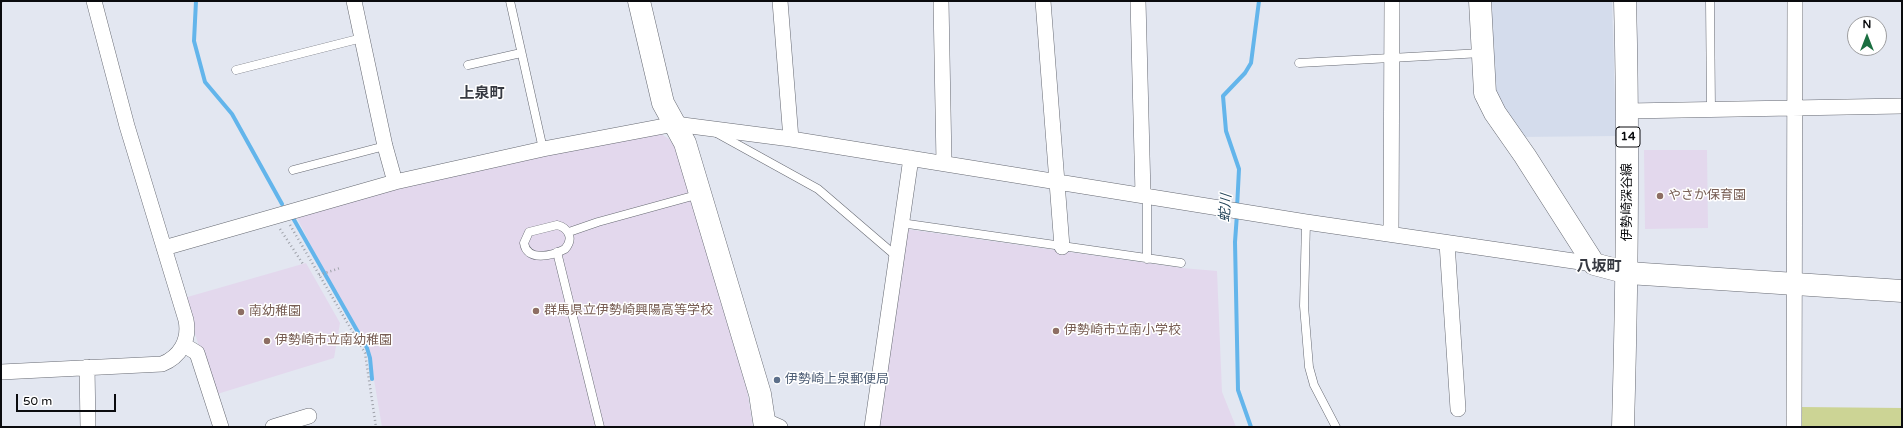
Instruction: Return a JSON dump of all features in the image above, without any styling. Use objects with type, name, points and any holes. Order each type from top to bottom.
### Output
[{"type":"street","points":[[1,372],[162,364],[177,355],[184,346],[188,329],[125,119],[94,1]]},
{"type":"street","points":[[354,1],[395,182]]},
{"type":"street","points":[[639,1],[663,103],[685,143],[770,425]]},
{"type":"street","points":[[780,1],[791,138]]},
{"type":"street","points":[[941,1],[944,163]]},
{"type":"street","points":[[1043,1],[1062,247]]},
{"type":"street","points":[[1138,1],[1145,195]]},
{"type":"street","points":[[1391,234],[1392,1]]},
{"type":"street","points":[[1480,1],[1486,93],[1495,113],[1525,156],[1594,264]]},
{"type":"street","name":"伊勢崎深谷線","points":[[1623,427],[1628,274],[1628,111],[1625,1]]},
{"type":"street","points":[[1794,427],[1795,1]]},
{"type":"street","points":[[1628,111],[1902,106]]},
{"type":"street","points":[[164,248],[395,182],[543,149],[675,124],[791,138],[1306,222],[1594,264],[1628,274],[1902,291]]},
{"type":"street","points":[[872,427],[911,158]]},
{"type":"street","points":[[1447,242],[1458,409]]},
{"type":"street","points":[[184,346],[197,353],[221,427]]},
{"type":"street","points":[[87,367],[88,427]]},
{"type":"street","points":[[273,427],[309,416]]},
{"type":"lane","points":[[510,1],[543,149]]},
{"type":"lane","points":[[1710,1],[1711,110]]},
{"type":"lane","points":[[236,70],[362,38]]},
{"type":"lane","points":[[468,65],[521,53]]},
{"type":"lane","points":[[1299,63],[1483,53]]},
{"type":"lane","points":[[707,128],[721,138],[818,189],[896,256]]},
{"type":"lane","points":[[293,170],[386,146]]},
{"type":"lane","points":[[568,232],[598,222],[700,194]]},
{"type":"lane","points":[[1145,195],[1147,259]]},
{"type":"lane","points":[[1306,222],[1304,306],[1309,367],[1314,385],[1336,427]]},
{"type":"lane","points":[[901,223],[1181,263]]},
{"type":"lane","points":[[552,226],[562,226],[568,232],[570,241],[565,249],[557,252],[533,256],[526,251],[524,239],[529,232],[552,226]]},
{"type":"lane","points":[[557,252],[600,427]]},
{"type":"path","points":[[274,216],[303,264]]},
{"type":"path","points":[[274,216],[281,222],[289,223],[322,274],[365,353],[376,427]]},
{"type":"path","points":[[322,274],[340,268]]},
{"type":"shaded area","points":[[1486,1],[1612,1],[1616,136],[1519,137],[1497,103]]},
{"type":"shaded area","name":"群馬県立伊勢崎興陽高等学校","points":[[650,133],[661,134],[669,139],[676,149],[747,390],[753,427],[382,427],[369,350],[325,273],[296,216],[394,187]]},
{"type":"shaded area","points":[[1644,150],[1707,150],[1708,228],[1645,229]]},
{"type":"shaded area","name":"伊勢崎市立南小学校","points":[[906,229],[1182,268],[1217,271],[1222,392],[1236,427],[880,427]]},
{"type":"shaded area","name":"伊勢崎市立南幼稚園","points":[[306,263],[340,323],[334,358],[214,395],[184,298]]},
{"type":"green space","points":[[1801,407],[1902,408],[1902,427],[1801,427]]},
{"type":"waterway","points":[[196,1],[194,41],[205,82],[232,114],[282,204]]},
{"type":"waterway","name":"蛇川","points":[[1237,208],[1239,169],[1226,131],[1223,96],[1245,73],[1251,63],[1259,1]]},
{"type":"waterway","name":"蛇川","points":[[1237,214],[1235,242],[1238,390],[1251,427]]},
{"type":"waterway","points":[[293,218],[367,348],[370,358],[372,379]]},
{"type":"place","name":"やさか保育園","points":[[1660,196]]},
{"type":"place","name":"群馬県立伊勢崎興陽高等学校","points":[[536,311]]},
{"type":"place","name":"南幼稚園","points":[[241,312]]},
{"type":"place","name":"伊勢崎市立南小学校","points":[[1056,331]]},
{"type":"place","name":"伊勢崎市立南幼稚園","points":[[267,341]]},
{"type":"place","name":"伊勢崎上泉郵便局","points":[[777,380]]},
{"type":"district","name":"上泉町","points":[[482,94]]},
{"type":"district","name":"八坂町","points":[[1599,267]]}]
